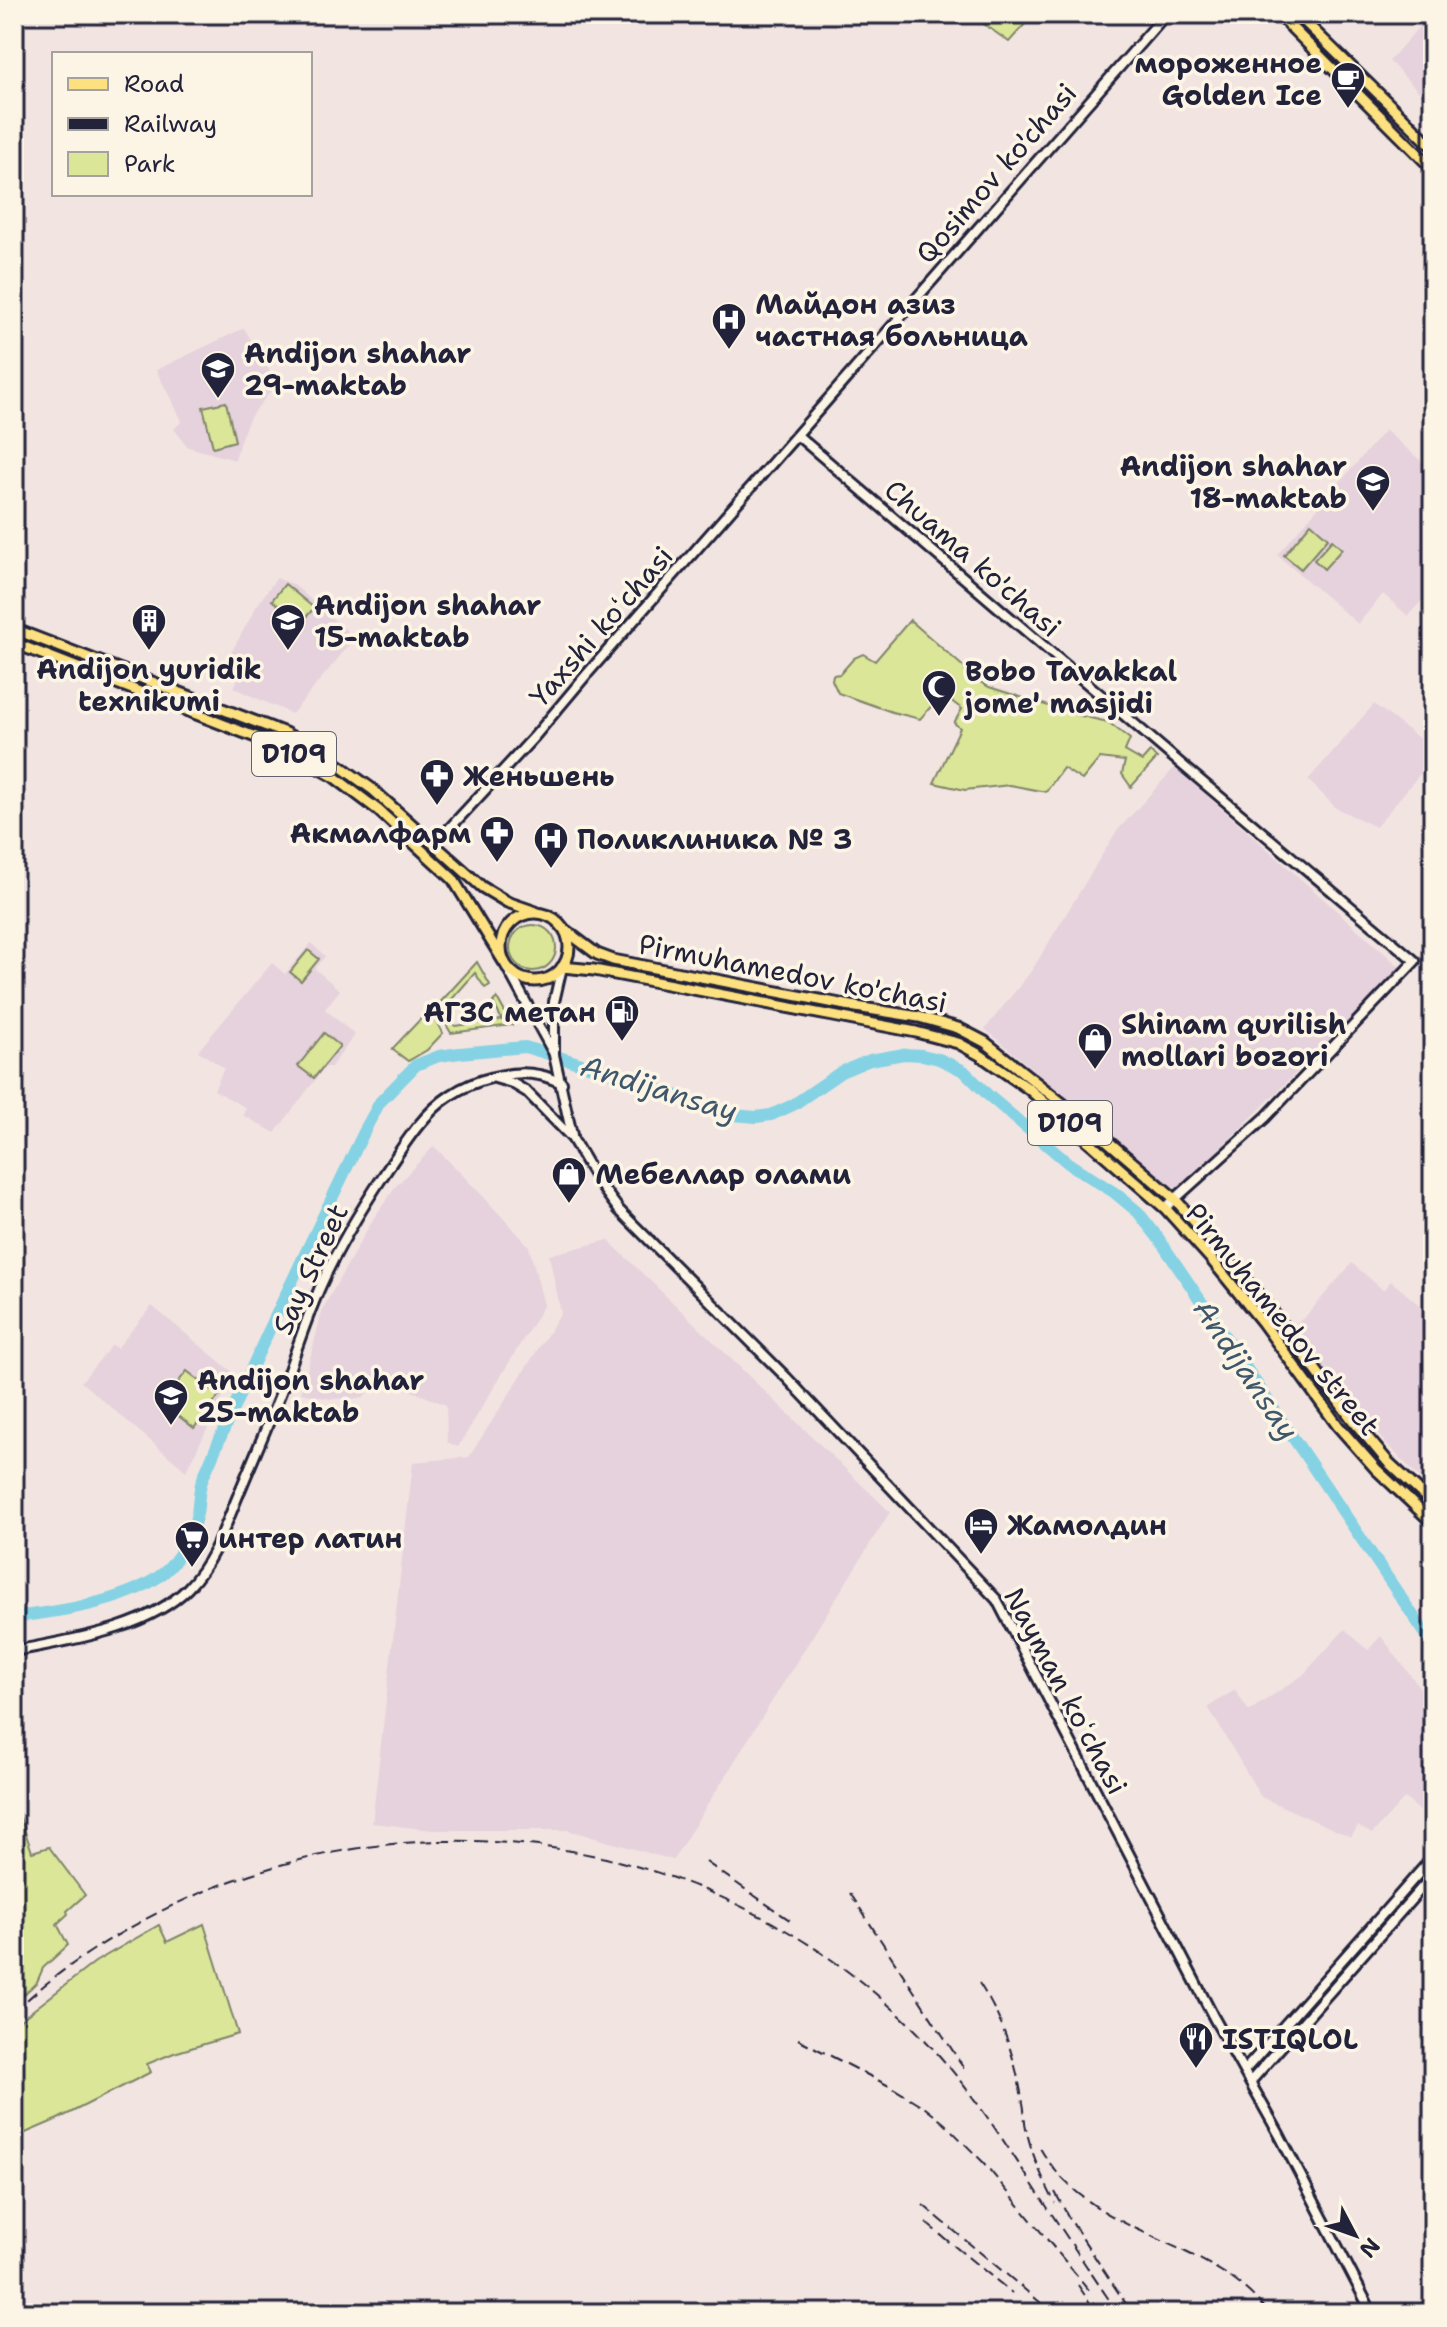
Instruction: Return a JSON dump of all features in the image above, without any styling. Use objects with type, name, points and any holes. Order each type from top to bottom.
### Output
[{"type":"main road","name":"Qosimov ko'chasi","points":[[797,435],[1166,14]]},
{"type":"main road","points":[[1278,14],[1433,169]]},
{"type":"main road","points":[[1297,14],[1433,147]]},
{"type":"main road","name":"Yaxshi koʻchasi","points":[[435,844],[537,734],[797,435]]},
{"type":"main road","name":"Chuama ko'chasi","points":[[797,435],[1415,961],[1266,1117],[1174,1198]]},
{"type":"main road","name":"D109","points":[[14,629],[285,733],[357,777],[482,887],[507,902],[553,917],[565,930]]},
{"type":"main road","name":"D109","points":[[14,643],[276,745],[333,776],[378,810],[453,879],[511,972],[532,981],[543,980],[562,967]]},
{"type":"main road","points":[[67,663],[72,650]]},
{"type":"main road","points":[[536,912],[514,919],[501,939],[500,951],[554,1055],[572,1138]]},
{"type":"main road","points":[[554,1055],[554,1002],[569,949],[565,930]]},
{"type":"main road","name":"Pirmuhamedov ko'chasi","points":[[565,930],[597,954],[613,960],[919,1017],[958,1028],[985,1042],[1034,1079],[1174,1198],[1269,1307],[1388,1462],[1433,1504]]},
{"type":"main road","name":"Pirmuhamedov street","points":[[562,967],[594,970],[916,1032],[958,1043],[980,1055],[1029,1089],[1165,1208],[1263,1323],[1338,1426],[1376,1469],[1433,1523]]},
{"type":"main road","name":"Say Street","points":[[14,1651],[121,1626],[162,1607],[196,1580],[219,1540],[280,1396],[322,1281],[360,1211],[403,1146],[439,1104],[456,1092],[495,1078],[514,1075],[537,1074],[562,1083]]},
{"type":"main road","points":[[495,1078],[527,1092],[572,1138]]},
{"type":"main road","name":"Nayman koʻchasi","points":[[572,1138],[604,1193],[627,1220],[786,1377],[997,1600],[1214,2018],[1279,2134],[1372,2313]]},
{"type":"main road","points":[[1165,1208],[1174,1198]]},
{"type":"main road","points":[[1244,2071],[1433,1857]]},
{"type":"main road","points":[[1250,2082],[1433,1875]]},
{"type":"shaded area","points":[[1433,14],[1433,106],[1389,61]]},
{"type":"shaded area","name":"Andijon shahar 29-maktab","points":[[244,328],[277,383],[250,417],[235,460],[188,447],[174,429],[182,421],[156,370]]},
{"type":"shaded area","name":"Andijon shahar 18-maktab","points":[[1385,430],[1433,471],[1433,588],[1408,616],[1383,594],[1358,624],[1277,555]]},
{"type":"shaded area","name":"Andijon shahar 15-maktab","points":[[276,578],[293,584],[355,638],[292,714],[234,688],[240,673],[224,666],[256,607]]},
{"type":"shaded area","points":[[1374,704],[1433,749],[1433,758],[1376,827],[1336,808],[1308,780]]},
{"type":"shaded area","points":[[1175,767],[1401,968],[1180,1189],[1170,1186],[985,1029],[1032,970],[1116,832]]},
{"type":"shaded area","points":[[311,943],[325,956],[315,969],[340,990],[325,1009],[355,1035],[331,1067],[325,1067],[275,1133],[243,1115],[246,1108],[214,1090],[224,1068],[198,1051],[272,963],[285,974]]},
{"type":"shaded area","points":[[434,1146],[529,1246],[544,1305],[458,1447],[447,1442],[446,1405],[375,1376],[364,1398],[330,1399],[301,1393],[323,1308],[373,1219],[396,1186]]},
{"type":"shaded area","points":[[608,1240],[890,1512],[673,1860],[567,1830],[432,1830],[372,1823],[413,1462],[469,1457],[561,1313],[549,1255]]},
{"type":"shaded area","points":[[1352,1263],[1383,1290],[1391,1281],[1423,1308],[1430,1300],[1433,1302],[1433,1491],[1386,1444],[1294,1325],[1306,1316]]},
{"type":"shaded area","name":"Andijon shahar 25-maktab","points":[[152,1306],[235,1374],[186,1471],[81,1382],[112,1345],[117,1348]]},
{"type":"shaded area","points":[[1345,1629],[1368,1650],[1381,1636],[1433,1705],[1433,1823],[1405,1798],[1372,1834],[1358,1826],[1351,1837],[1261,1797],[1208,1707],[1235,1690],[1249,1711],[1303,1675]]},
{"type":"green space","points":[[970,14],[1034,14],[1009,42]]},
{"type":"green space","points":[[226,402],[235,441],[213,447],[203,407]]},
{"type":"green space","points":[[1311,523],[1328,538],[1301,569],[1284,555]]},
{"type":"green space","points":[[1332,540],[1342,549],[1324,569],[1314,560]]},
{"type":"green space","points":[[285,584],[314,608],[300,624],[272,600]]},
{"type":"green space","points":[[910,620],[966,669],[965,673],[989,687],[1108,722],[1130,739],[1125,751],[1142,761],[1150,752],[1157,758],[1131,787],[1122,774],[1125,761],[1100,758],[1082,780],[1063,768],[1046,792],[1010,785],[965,790],[934,783],[960,728],[954,723],[962,709],[942,694],[920,719],[838,693],[832,680],[833,675],[840,674],[854,658],[863,654],[875,661]]},
{"type":"green space","points":[[533,925],[549,932],[556,948],[549,964],[533,971],[517,964],[510,948],[517,932]]},
{"type":"green space","points":[[308,950],[319,959],[301,981],[290,972]]},
{"type":"green space","points":[[477,962],[490,985],[485,988],[475,973],[444,1008],[455,1026],[502,1020],[493,1002],[497,998],[512,1025],[451,1033],[436,1007]]},
{"type":"green space","points":[[430,1009],[443,1033],[427,1050],[408,1061],[392,1049]]},
{"type":"green space","points":[[324,1033],[340,1046],[314,1078],[298,1066]]},
{"type":"green space","points":[[187,1371],[219,1396],[194,1428],[162,1403]]},
{"type":"green space","points":[[19,1814],[32,1852],[49,1847],[85,1895],[57,1924],[68,1945],[43,1968],[37,1982],[14,2004],[14,1816]]},
{"type":"green space","points":[[204,1924],[238,2034],[147,2064],[151,2072],[14,2138],[14,2025],[95,1962],[159,1925],[167,1942]]},
{"type":"waterway","name":"Andijansay","points":[[14,1617],[74,1608],[117,1597],[155,1579],[173,1563],[193,1528],[201,1482],[222,1433],[368,1124],[380,1102],[416,1065],[439,1056],[525,1047],[733,1115],[756,1117],[771,1115],[793,1105],[841,1072],[870,1060],[904,1054],[939,1059],[964,1071],[1068,1163],[1138,1212],[1433,1645]]},
{"type":"railway","points":[[14,2012],[77,1961],[146,1919],[242,1877],[341,1851],[441,1841],[541,1846],[639,1867],[734,1903],[822,1954],[904,2019],[941,2057],[973,2097],[1118,2313]]},
{"type":"railway","points":[[706,1862],[791,1921]]},
{"type":"railway","points":[[850,1893],[964,2068]]},
{"type":"railway","points":[[979,1983],[1007,2041],[1020,2087],[1031,2147],[1055,2203]]},
{"type":"railway","points":[[798,2039],[893,2088],[945,2124],[983,2162],[1089,2290]]},
{"type":"railway","points":[[1040,2148],[1062,2178],[1089,2202],[1215,2268],[1244,2288],[1268,2313]]},
{"type":"railway","points":[[1055,2192],[1132,2313]]},
{"type":"railway","points":[[923,2205],[1053,2313]]},
{"type":"railway","points":[[926,2223],[1012,2293]]},
{"type":"railway","points":[[1078,2285],[1094,2309]]},
{"type":"place","name":"мороженное Golden Ice","points":[[1348,110]]},
{"type":"place","name":"Майдон азиз частная больница","points":[[729,351]]},
{"type":"place","name":"Andijon shahar 29-maktab","points":[[218,400]]},
{"type":"place","name":"Andijon shahar 18-maktab","points":[[1373,513]]},
{"type":"place","name":"Andijon yuridik texnikumi","points":[[149,652]]},
{"type":"place","name":"Andijon shahar 15-maktab","points":[[288,652]]},
{"type":"place","name":"Bobo Tavakkal jome' masjidi","points":[[939,718]]},
{"type":"place","name":"Женьшень","points":[[437,807]]},
{"type":"place","name":"Акмалфарм","points":[[497,864]]},
{"type":"place","name":"Поликлиника № 3","points":[[551,870]]},
{"type":"place","name":"АГЗС метан","points":[[622,1043]]},
{"type":"place","name":"Shinam qurilish mollari bozori","points":[[1095,1071]]},
{"type":"place","name":"Мебеллар олами","points":[[569,1205]]},
{"type":"place","name":"Andijon shahar 25-maktab","points":[[171,1427]]},
{"type":"place","name":"Жамолдин","points":[[981,1556]]},
{"type":"place","name":"интер латин","points":[[192,1569]]},
{"type":"place","name":"ISTIQLOL","points":[[1196,2070]]}]
